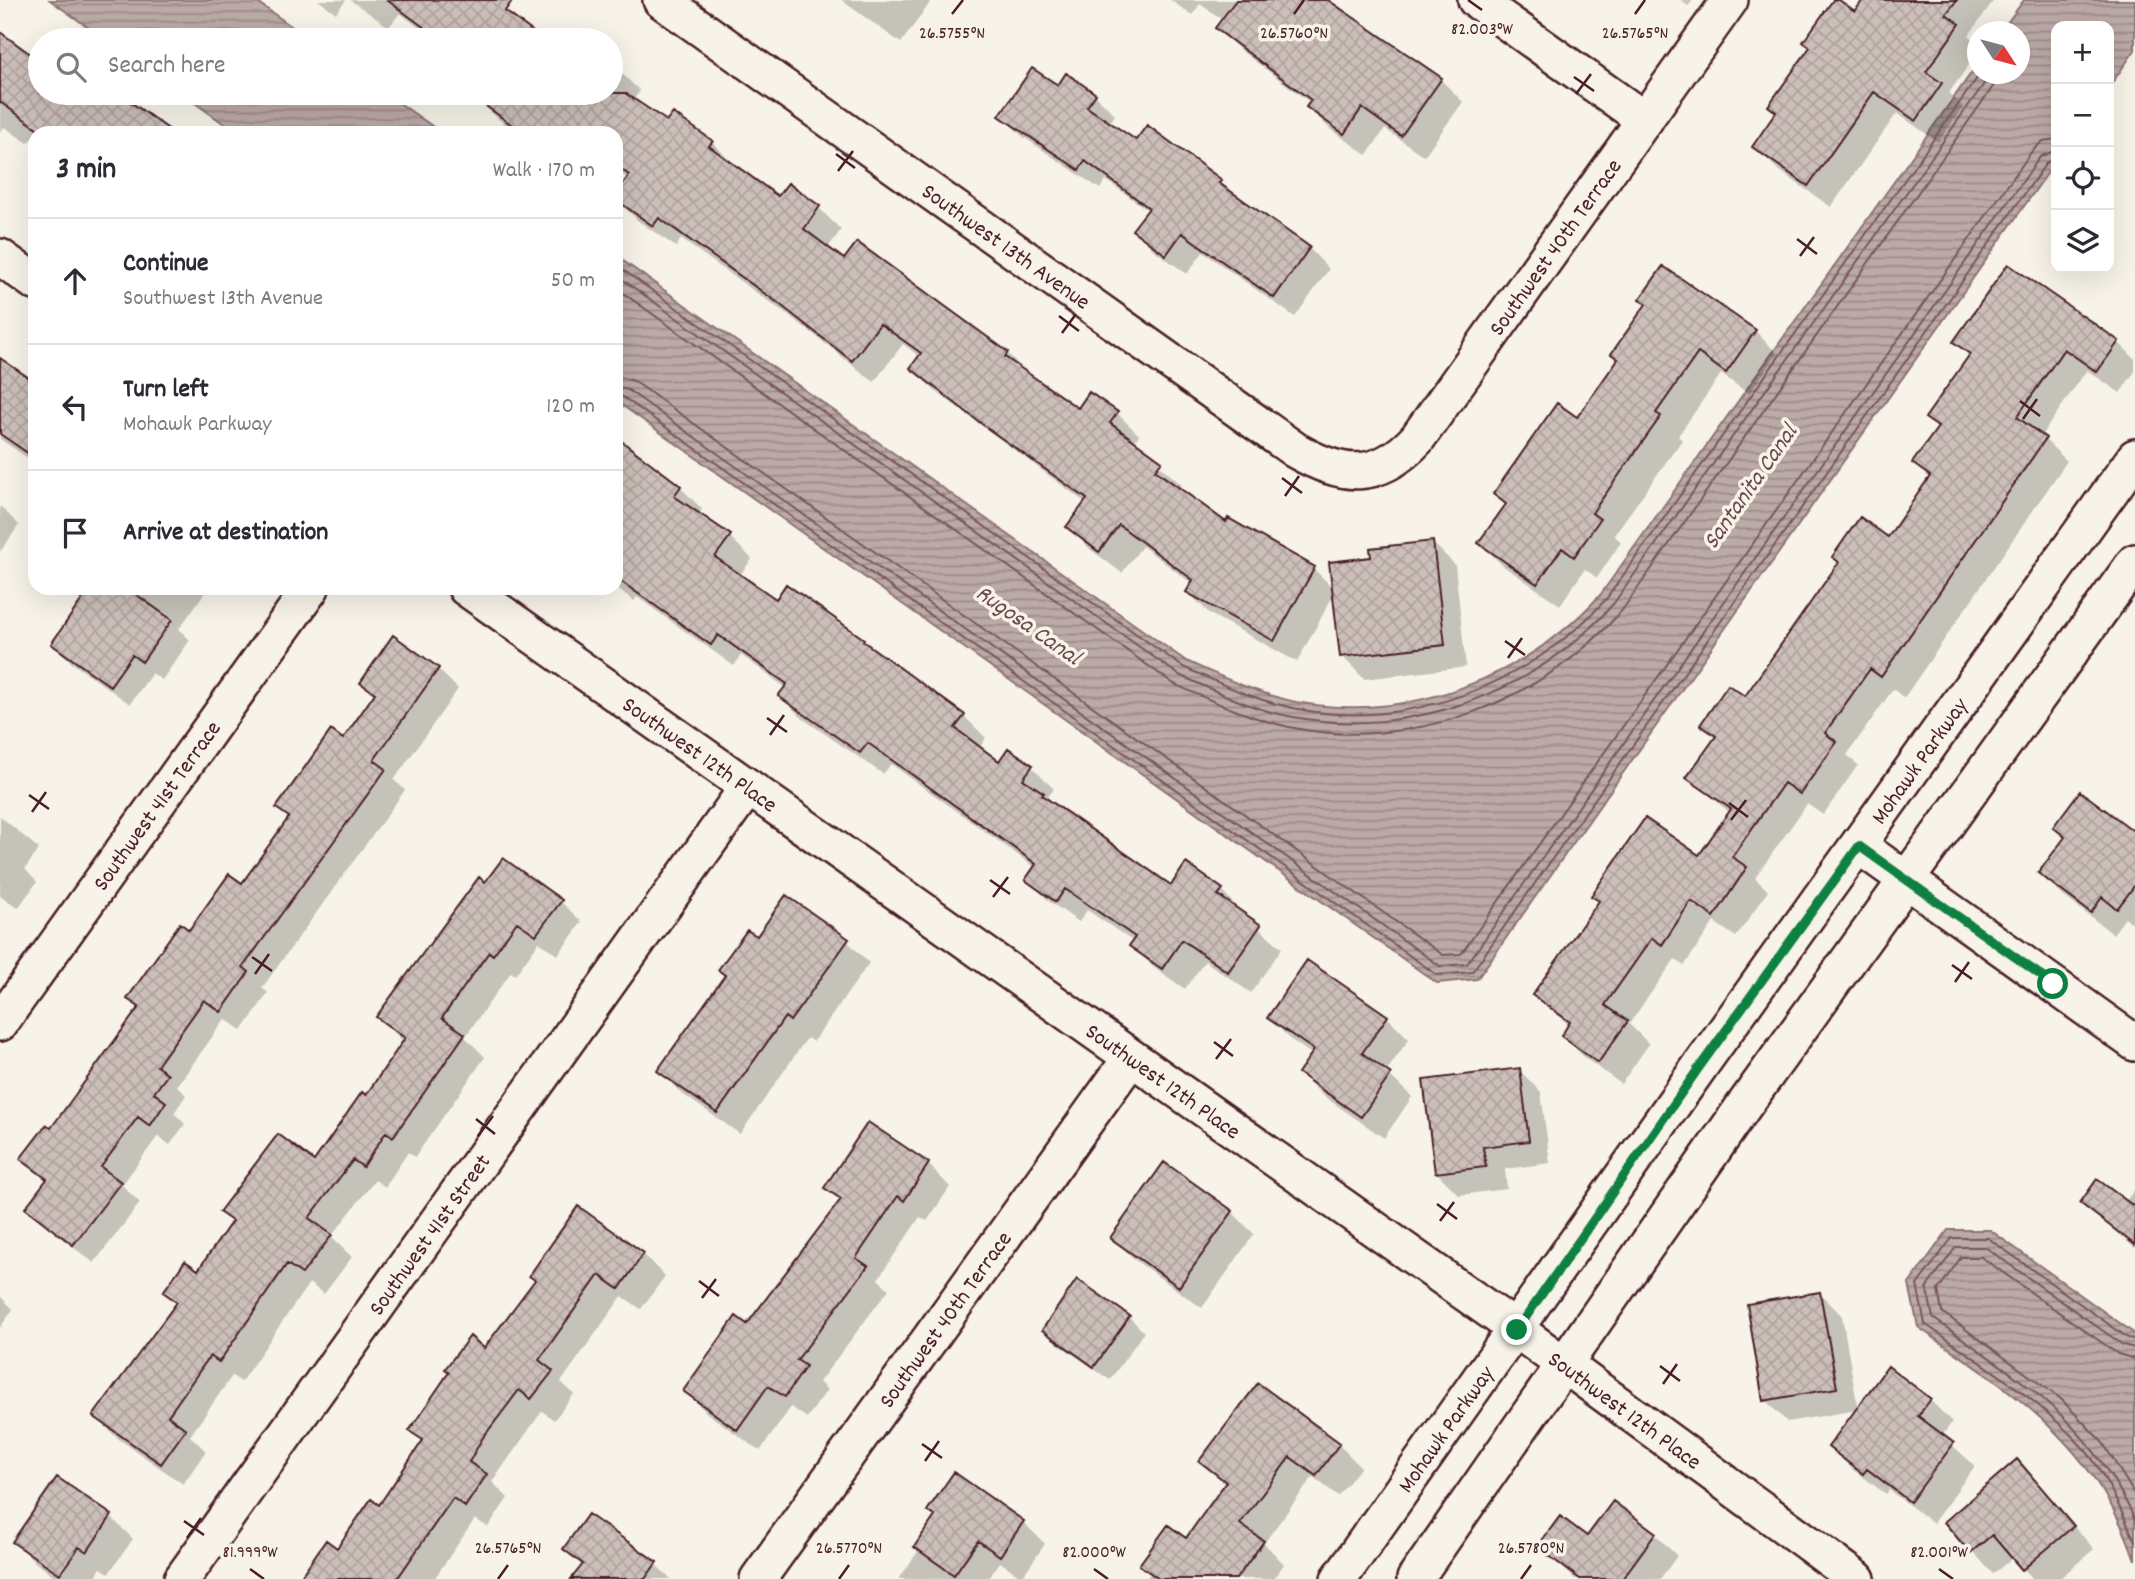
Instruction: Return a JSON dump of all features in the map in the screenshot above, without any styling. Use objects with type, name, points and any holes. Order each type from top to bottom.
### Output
[{"type":"street","name":"Southwest 13th Avenue","points":[[661,0],[1295,450],[1326,466],[1360,472]]},
{"type":"street","points":[[1476,0],[1645,120]]},
{"type":"street","name":"Southwest 40th Terrace","points":[[1360,472],[1390,462],[1418,439],[1730,0]]},
{"type":"street","points":[[0,257],[28,277]]},
{"type":"street","name":"Mohawk Parkway","points":[[1339,1579],[1517,1330],[1698,1069],[2135,457]]},
{"type":"street","points":[[1415,1579],[1743,1107],[2135,562]]},
{"type":"street","name":"Southwest 41st Terrace","points":[[0,1023],[306,595]]},
{"type":"street","name":"Southwest 12th Place","points":[[476,595],[1517,1330],[1857,1579]]},
{"type":"street","name":"Southwest 41st Street","points":[[182,1579],[748,787]]},
{"type":"street","points":[[1859,846],[2135,1043]]},
{"type":"street","name":"Southwest 40th Terrace","points":[[758,1579],[1132,1058]]},
{"type":"water","points":[[50,0],[254,0],[294,28],[89,28]]},
{"type":"water","points":[[2024,0],[2135,0],[2135,50],[2114,80],[2114,21],[2051,21],[2051,168],[1477,979],[1437,983],[623,406],[623,261],[1186,661],[1254,690],[1296,702],[1338,707],[1380,706],[1422,699],[1501,671],[1571,624],[1601,594],[1967,79],[1967,84],[2030,84],[2030,21],[2008,21]]},
{"type":"water","points":[[198,105],[402,105],[432,126],[227,126]]},
{"type":"water","points":[[1948,1230],[1990,1230],[2135,1334],[2135,1560],[2119,1520],[2098,1484],[2075,1453],[2018,1399],[1918,1327],[1909,1284]]},
{"type":"building","points":[[387,0],[513,0],[505,11],[528,28],[425,28]]},
{"type":"building","points":[[1236,0],[1328,0],[1442,78],[1401,136],[1362,108],[1344,134],[1306,107],[1311,100],[1215,28]]},
{"type":"building","points":[[1833,0],[1839,0],[1855,11],[1863,0],[1957,0],[1946,14],[1960,24],[1926,72],[1942,83],[1916,121],[1874,92],[1808,186],[1752,147],[1776,112],[1768,106],[1810,47],[1803,42]]},
{"type":"building","points":[[0,32],[28,52],[28,105],[135,105],[164,126],[34,126],[0,102]]},
{"type":"building","points":[[1032,68],[1058,85],[1066,73],[1096,94],[1087,107],[1136,140],[1147,125],[1222,180],[1219,183],[1310,247],[1274,298],[1182,233],[1166,255],[1132,230],[1149,208],[1085,161],[1079,170],[999,116]]},
{"type":"building","points":[[625,93],[667,121],[673,113],[713,141],[709,146],[778,196],[788,183],[820,206],[804,229],[844,259],[857,242],[1008,352],[1005,357],[1078,408],[1089,392],[1118,412],[1110,423],[1162,461],[1155,470],[1226,522],[1228,518],[1315,567],[1274,641],[1186,592],[1193,580],[1119,525],[1099,552],[1066,527],[1087,499],[987,428],[910,368],[921,353],[880,324],[852,361],[778,303],[659,218],[653,226],[623,205],[623,184],[629,175],[623,171],[623,126],[513,126],[484,105],[623,105]]},
{"type":"building","points":[[2008,264],[2119,341],[2097,372],[2064,349],[2017,417],[2046,438],[1881,677],[1870,669],[1825,733],[1837,742],[1800,794],[1784,783],[1732,857],[1747,867],[1714,917],[1691,901],[1662,945],[1652,938],[1605,1005],[1628,1021],[1598,1063],[1561,1036],[1570,1022],[1532,995],[1599,901],[1591,896],[1645,818],[1699,855],[1731,809],[1686,778],[1716,736],[1700,725],[1728,685],[1745,696],[1839,562],[1832,557],[1860,517],[1888,537],[1930,476],[1912,463],[1938,427],[1925,418],[1970,354],[1953,342]]},
{"type":"building","points":[[1663,266],[1756,330],[1726,373],[1698,353],[1656,413],[1661,416],[1592,513],[1600,519],[1574,557],[1562,548],[1537,584],[1478,543],[1506,504],[1493,494],[1557,403],[1577,417],[1618,359],[1611,354],[1646,304],[1639,300]]},
{"type":"building","points":[[0,358],[28,377],[28,453],[0,434]]},
{"type":"building","points":[[623,442],[681,486],[674,496],[731,535],[715,557],[776,599],[786,584],[965,715],[955,728],[999,761],[1008,748],[1033,765],[1023,779],[1044,793],[1042,795],[1171,885],[1186,863],[1223,889],[1218,895],[1261,925],[1228,972],[1182,940],[1162,969],[1129,946],[1135,937],[1065,889],[1056,902],[1025,880],[1036,864],[868,743],[860,753],[778,696],[787,684],[718,635],[711,645],[623,583]]},
{"type":"building","points":[[1433,541],[1445,645],[1340,657],[1329,562],[1371,557],[1370,548]]},
{"type":"building","points":[[85,595],[137,595],[172,620],[142,662],[132,655],[110,686],[51,644]]},
{"type":"building","points":[[393,635],[439,668],[374,760],[386,769],[243,967],[249,972],[221,1012],[204,1000],[157,1066],[168,1074],[154,1093],[166,1102],[150,1126],[138,1117],[101,1167],[121,1182],[73,1245],[25,1208],[47,1179],[20,1159],[46,1125],[51,1128],[139,1007],[127,999],[180,923],[189,930],[229,874],[242,883],[289,817],[276,808],[331,730],[343,739],[375,693],[360,683]]},
{"type":"building","points":[[2080,791],[2135,832],[2135,885],[2117,909],[2102,897],[2091,913],[2038,873],[2065,837],[2053,827]]},
{"type":"building","points":[[503,858],[562,900],[536,935],[517,922],[493,955],[489,952],[442,1018],[465,1034],[393,1137],[386,1132],[363,1167],[353,1160],[309,1218],[332,1235],[302,1274],[287,1264],[219,1362],[210,1356],[168,1416],[186,1429],[161,1464],[93,1416],[177,1302],[163,1292],[185,1261],[198,1270],[232,1221],[219,1212],[278,1134],[314,1161],[362,1092],[366,1095],[405,1038],[376,1017],[479,877],[485,882]]},
{"type":"building","points":[[786,895],[849,939],[790,1021],[785,1017],[717,1113],[657,1071],[725,975],[718,970],[747,930],[757,936]]},
{"type":"building","points":[[1307,960],[1388,1016],[1362,1053],[1391,1074],[1361,1117],[1298,1073],[1314,1050],[1267,1018]]},
{"type":"building","points":[[1520,1068],[1529,1141],[1483,1147],[1486,1167],[1435,1173],[1423,1080]]},
{"type":"building","points":[[868,1122],[929,1163],[904,1201],[898,1196],[856,1258],[868,1266],[797,1360],[806,1366],[785,1397],[768,1386],[737,1430],[683,1391],[736,1316],[747,1324],[841,1199],[824,1188]]},
{"type":"building","points":[[1164,1162],[1233,1211],[1179,1287],[1110,1238]]},
{"type":"building","points":[[2097,1179],[2135,1207],[2135,1245],[2080,1203]]},
{"type":"building","points":[[578,1206],[644,1253],[619,1289],[599,1275],[539,1360],[553,1371],[531,1399],[519,1390],[482,1439],[469,1462],[487,1474],[465,1507],[453,1498],[397,1579],[299,1579],[326,1540],[337,1548],[371,1499],[379,1505],[423,1440],[409,1431],[449,1372],[445,1369],[470,1336],[484,1348],[535,1280],[529,1276]]},
{"type":"building","points":[[1077,1279],[1130,1316],[1094,1367],[1042,1330]]},
{"type":"building","points":[[1820,1292],[1837,1388],[1763,1401],[1747,1304]]},
{"type":"building","points":[[1888,1366],[1931,1399],[1918,1416],[1954,1443],[1910,1502],[1867,1469],[1863,1474],[1828,1447]]},
{"type":"building","points":[[1258,1383],[1340,1443],[1316,1476],[1290,1457],[1240,1524],[1264,1541],[1236,1579],[1159,1579],[1139,1565],[1168,1525],[1186,1538],[1226,1482],[1199,1461]]},
{"type":"building","points":[[2017,1459],[2074,1526],[2022,1570],[1992,1535],[1970,1553],[1944,1522]]},
{"type":"building","points":[[954,1472],[1024,1521],[1000,1556],[978,1541],[954,1575],[914,1547],[935,1516],[927,1511]]},
{"type":"building","points":[[57,1477],[112,1515],[87,1552],[79,1547],[60,1574],[12,1542]]},
{"type":"building","points":[[1613,1501],[1656,1533],[1622,1579],[1580,1579],[1537,1547],[1560,1516],[1587,1536]]},
{"type":"building","points":[[588,1514],[657,1562],[645,1579],[571,1579],[583,1564],[563,1549]]},
{"type":"route","points":[[1517,1330],[1698,1069],[1859,846],[2053,984]]},
{"type":"water label","name":"Santanita Canal","points":[[1749,486]]},
{"type":"water label","name":"Rugosa Canal","points":[[1029,624]]}]
